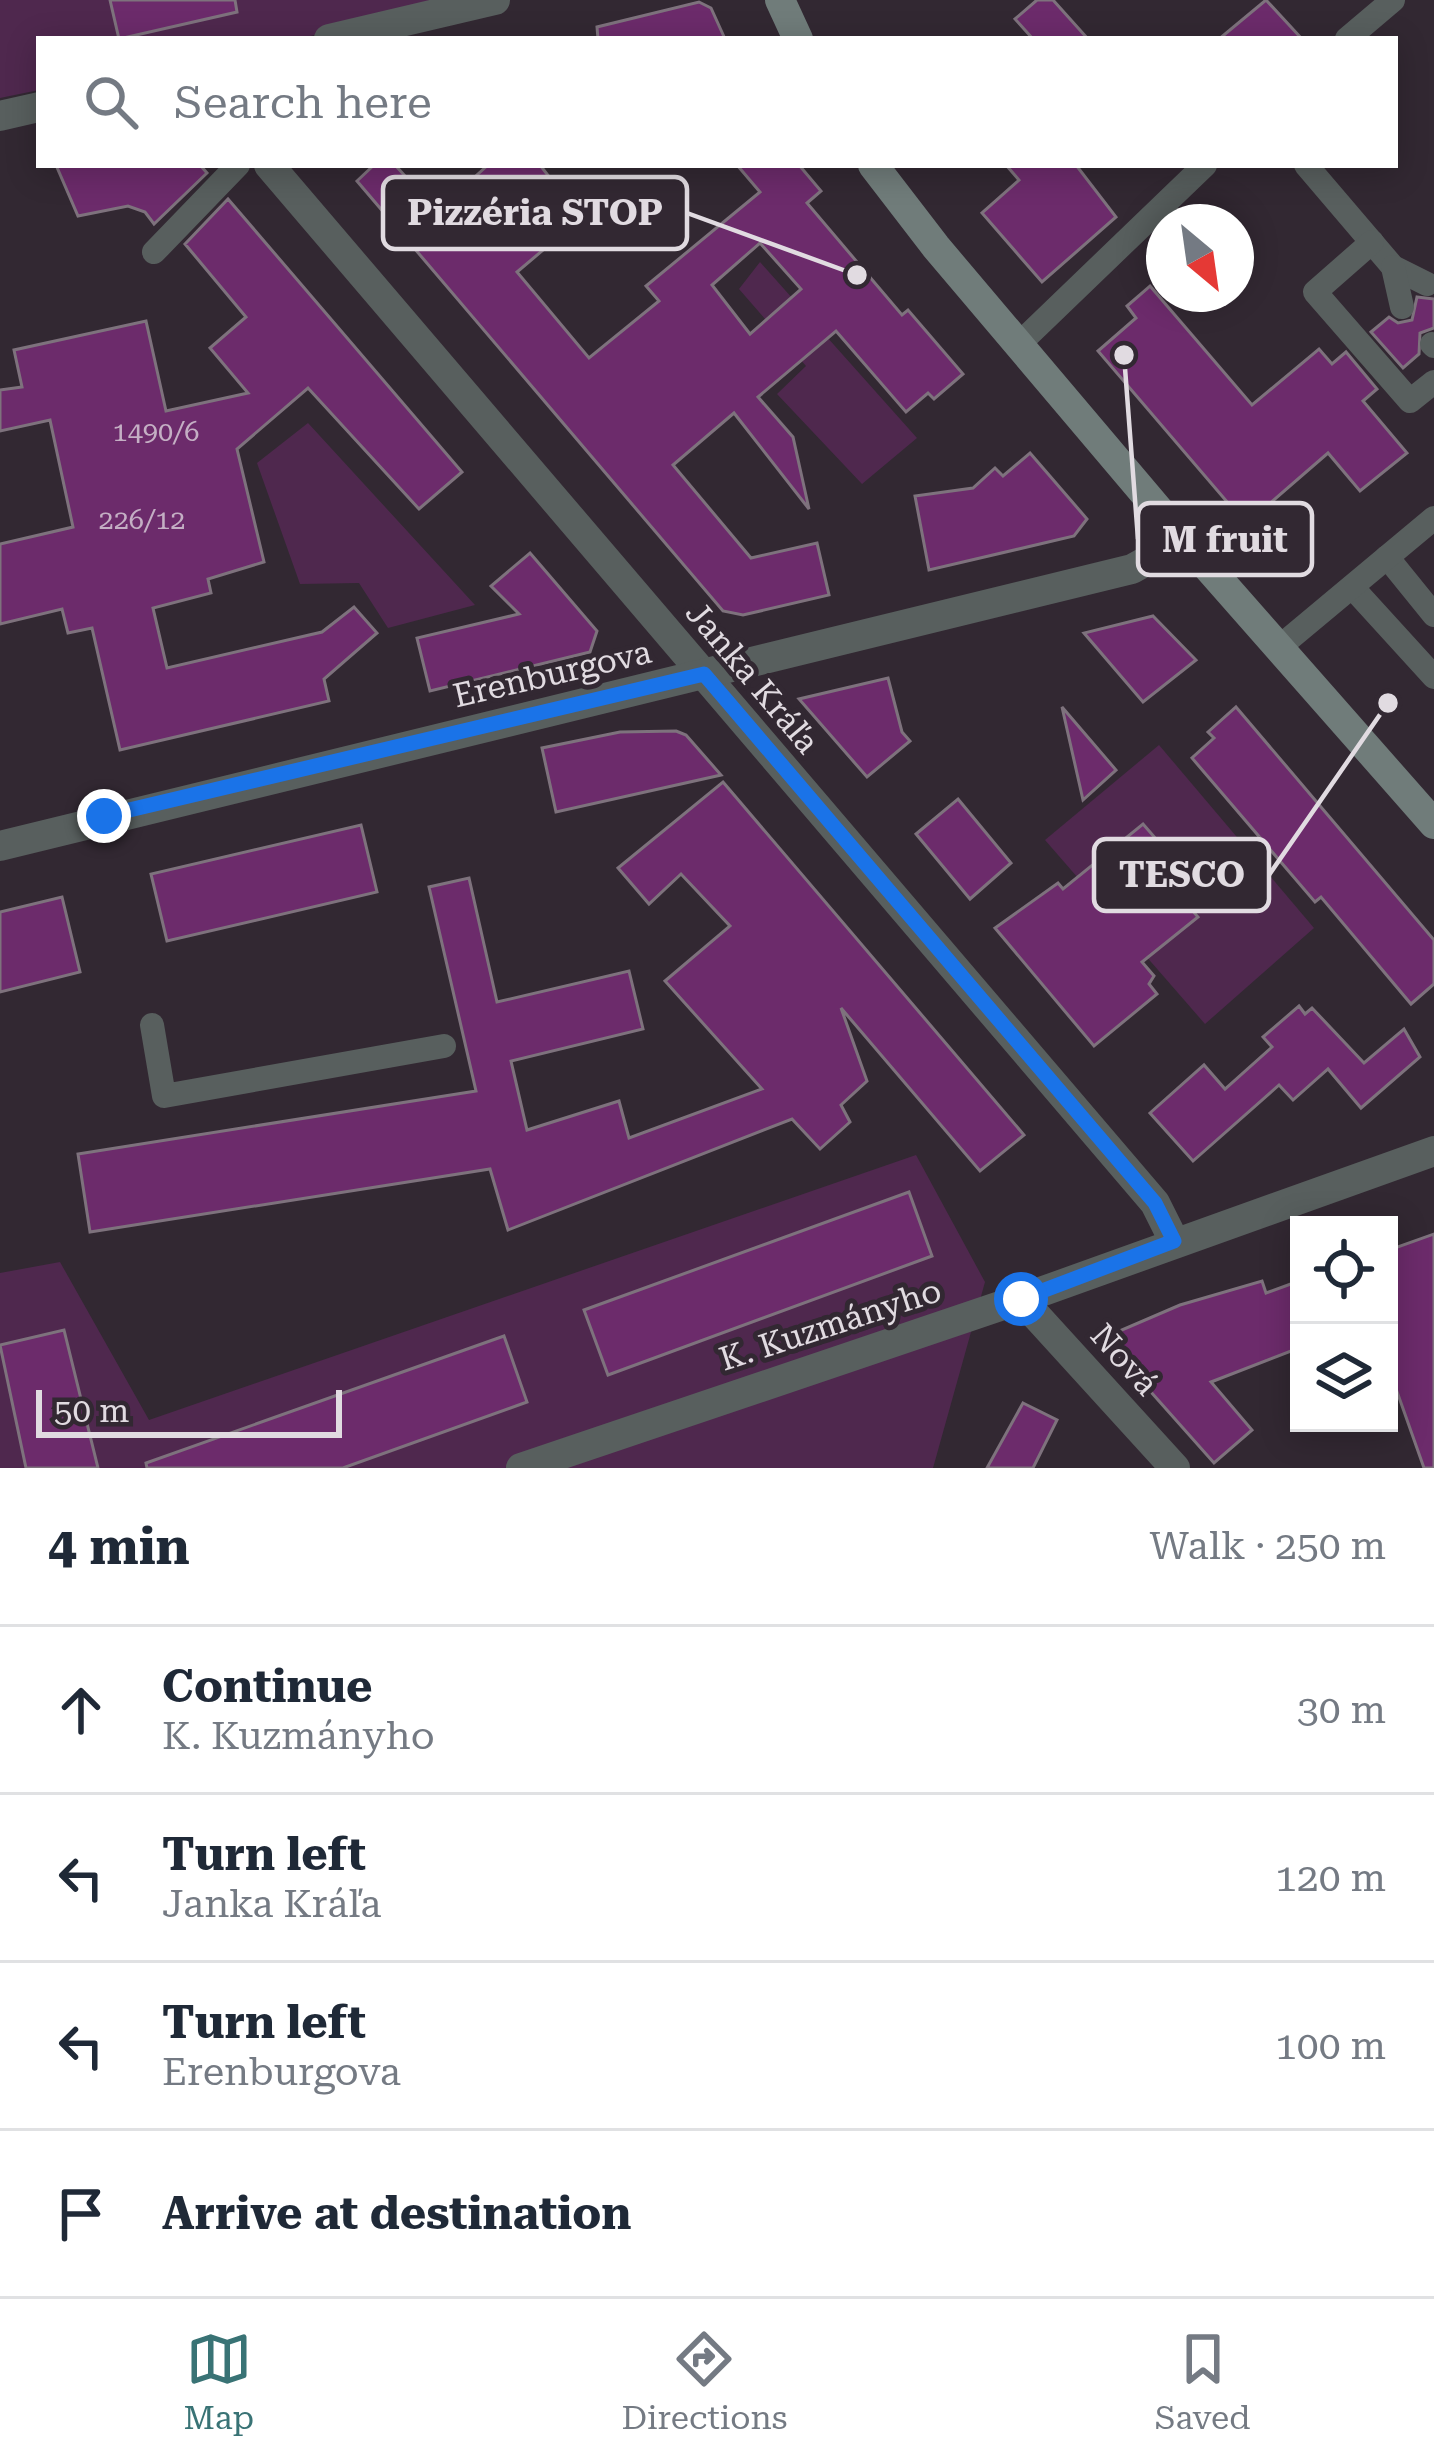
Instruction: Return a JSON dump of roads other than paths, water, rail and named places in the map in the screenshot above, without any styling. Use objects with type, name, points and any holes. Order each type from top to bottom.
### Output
[{"type":"street","points":[[342,36],[495,0]]},
{"type":"street","points":[[780,0],[797,36]]},
{"type":"street","points":[[0,116],[36,108]]},
{"type":"street","name":"Janka Kráľa","points":[[271,168],[1155,1203],[1174,1241]]},
{"type":"street","points":[[875,168],[936,247],[1184,540],[1434,824]]},
{"type":"street","name":"Erenburgova","points":[[0,846],[1132,569],[1184,540]]},
{"type":"street","name":"K. Kuzmányho","points":[[520,1468],[1021,1299],[1434,1151]]},
{"type":"street","name":"Nová","points":[[1021,1299],[1175,1468]]},
{"type":"lane","points":[[1351,36],[1393,0]]},
{"type":"lane","points":[[154,252],[235,168]]},
{"type":"lane","points":[[1021,342],[1202,168]]},
{"type":"lane","points":[[1309,168],[1393,267],[1427,284]]},
{"type":"lane","points":[[1372,242],[1315,292],[1410,401],[1434,382]]},
{"type":"lane","points":[[1393,267],[1402,307]]},
{"type":"lane","points":[[1277,649],[1388,556],[1430,529]]},
{"type":"lane","points":[[1388,556],[1434,615]]},
{"type":"lane","points":[[1352,587],[1434,677]]},
{"type":"lane","points":[[152,1025],[164,1096],[444,1046]]},
{"type":"place","name":"Pizzéria STOP","points":[[857,275]]},
{"type":"place","name":"M fruit","points":[[1124,355]]},
{"type":"place","name":"TESCO","points":[[1388,703]]}]
